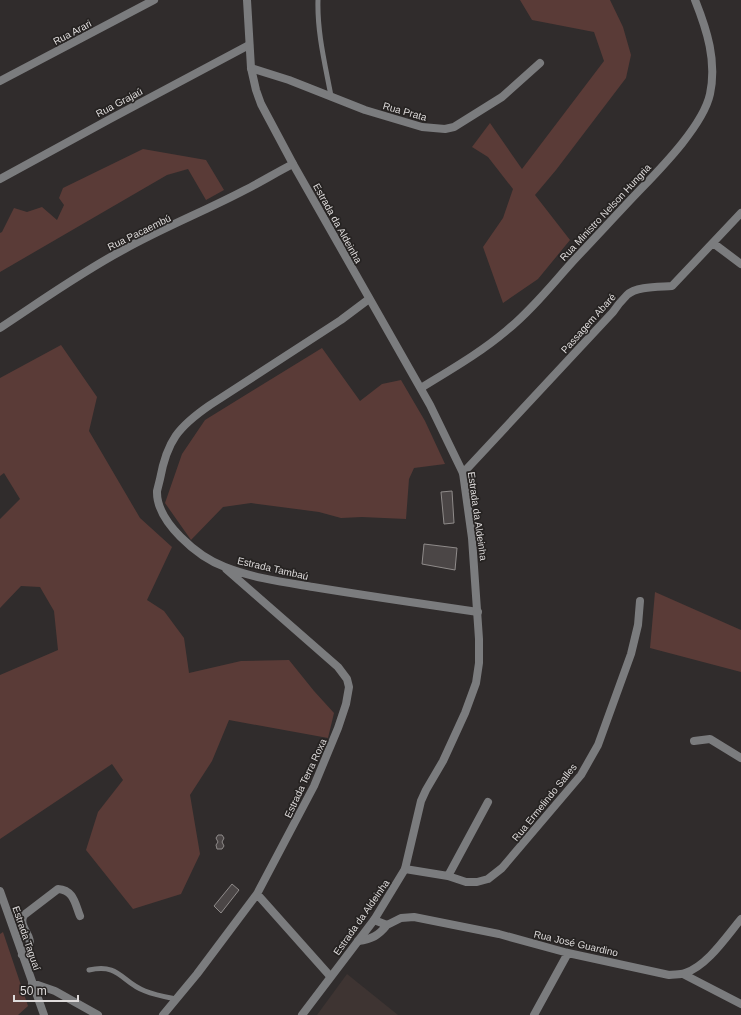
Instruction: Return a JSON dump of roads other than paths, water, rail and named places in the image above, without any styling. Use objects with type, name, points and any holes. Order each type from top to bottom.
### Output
[{"type":"street","name":"Rua Arari","points":[[0,81],[154,0]]},
{"type":"street","name":"Estrada da Aldeinha","points":[[247,0],[251,68],[261,104],[369,299],[421,388],[463,473],[472,538],[478,612],[479,663],[476,683],[462,720],[443,761],[421,801],[405,869],[374,920],[330,976],[302,1015]]},
{"type":"street","name":"Rua Ministro Nelson Hungria","points":[[421,388],[481,350],[507,330],[535,303],[655,174],[680,146],[695,125],[710,95],[713,76],[709,41],[704,22],[695,0]]},
{"type":"street","name":"Rua Grajaú","points":[[0,180],[116,115],[249,45]]},
{"type":"street","name":"Rua Prata","points":[[251,68],[331,96],[365,110],[422,127],[445,129],[454,127],[502,97],[540,63]]},
{"type":"street","name":"Rua Pacaembú","points":[[0,328],[82,273],[116,253],[247,190],[293,164]]},
{"type":"street","name":"Passagem Abaré","points":[[463,473],[628,294],[639,288],[672,286],[741,212]]},
{"type":"street","points":[[712,243],[741,264]]},
{"type":"street","name":"Estrada Tambaú","points":[[369,299],[341,320],[192,417],[181,427],[172,440],[163,463],[157,492],[161,510],[173,530],[185,542],[204,556],[223,566],[266,579],[478,612]]},
{"type":"street","name":"Estrada Terra Roxa","points":[[163,1015],[257,894],[314,786],[338,728],[346,704],[349,687],[347,679],[338,667],[223,566]]},
{"type":"street","name":"Rua Ermelindo Salles","points":[[405,869],[448,876],[466,882],[478,882],[488,879],[507,862],[581,775],[598,745],[631,654],[638,625],[640,601]]},
{"type":"street","points":[[694,741],[710,739],[741,758]]},
{"type":"street","points":[[448,876],[488,802]]},
{"type":"street","points":[[22,955],[29,947],[30,942],[22,923],[22,918],[58,889],[65,889],[71,894],[80,916]]},
{"type":"street","name":"Estrada Taguaí","points":[[0,891],[44,1015]]},
{"type":"street","points":[[257,894],[330,976]]},
{"type":"street","name":"Rua José Guardino","points":[[387,925],[401,918],[414,917],[499,934],[568,953],[669,974],[683,974]]},
{"type":"street","points":[[683,974],[695,969],[709,957],[741,919]]},
{"type":"street","points":[[358,942],[369,940],[380,934],[387,925],[374,920]]},
{"type":"street","points":[[534,1015],[568,953]]},
{"type":"street","points":[[683,974],[741,1004]]},
{"type":"street","points":[[32,983],[55,991],[98,1015]]},
{"type":"lane","points":[[318,0],[317,15],[331,96]]},
{"type":"lane","points":[[89,970],[99,968],[115,971],[145,992],[176,999]]}]
